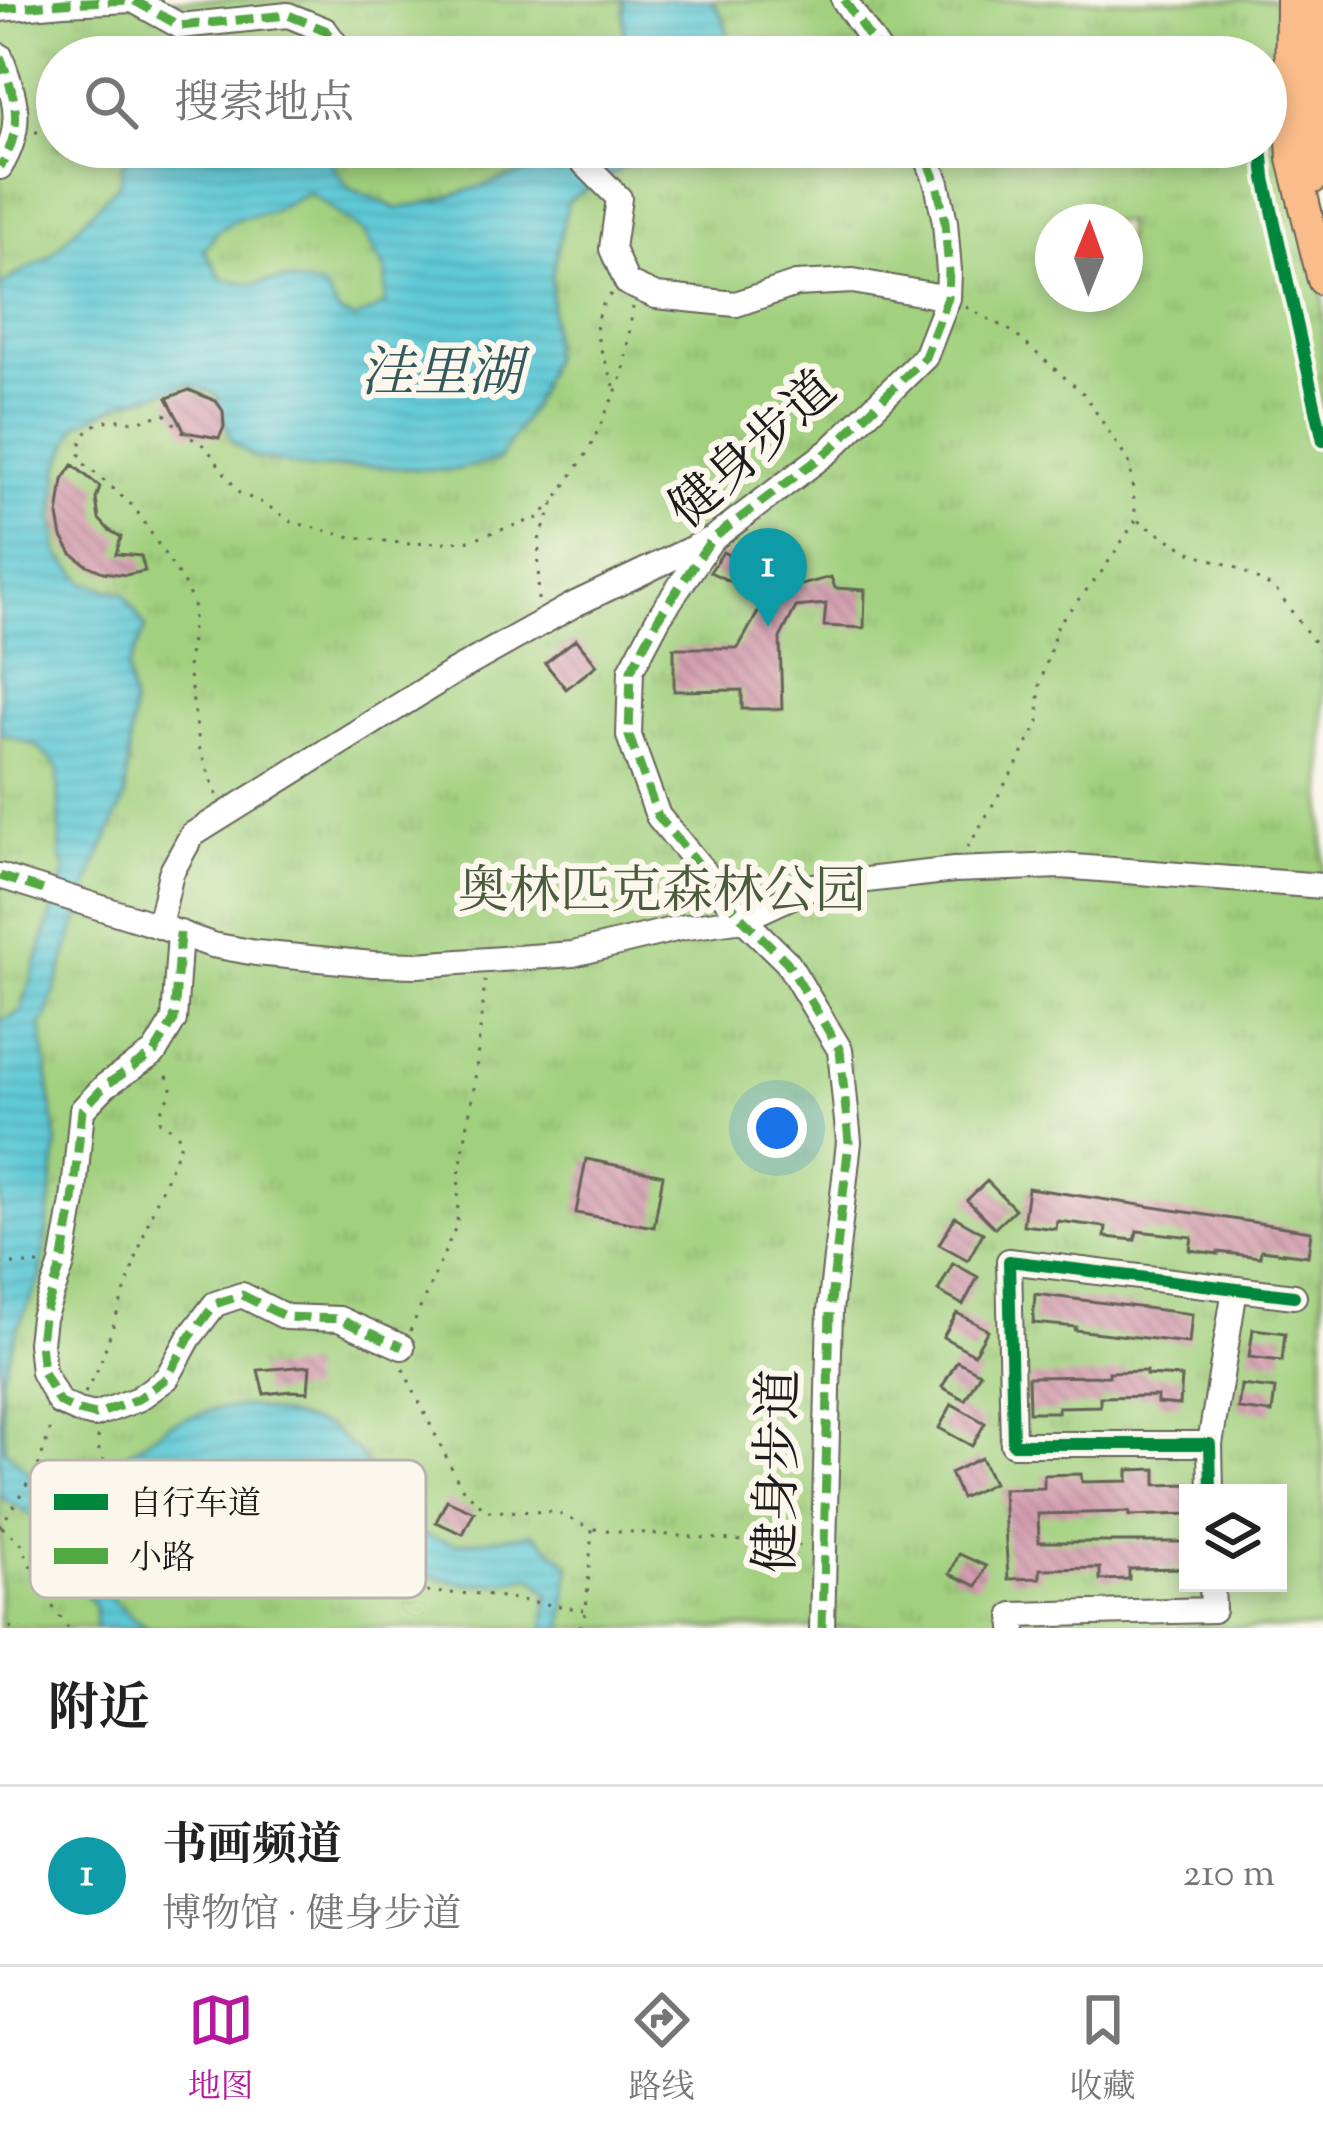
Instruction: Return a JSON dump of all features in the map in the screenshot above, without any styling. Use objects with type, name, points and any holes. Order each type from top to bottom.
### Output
[{"type":"main road","points":[[1303,7],[1312,180],[1323,280]]},
{"type":"street","points":[[0,9],[133,0],[180,26],[288,15],[329,36]]},
{"type":"street","points":[[844,0],[869,36]]},
{"type":"street","points":[[0,56],[16,100],[15,132],[0,167]]},
{"type":"street","points":[[589,168],[619,198],[612,249],[633,286],[656,296],[736,304],[796,284],[853,281],[948,298]]},
{"type":"street","name":"健身步道","points":[[822,1628],[830,1311],[849,1142],[840,1050],[787,962],[743,919],[658,816],[629,736],[631,670],[659,616],[711,540],[829,451],[925,357],[948,298],[945,222],[931,168]]},
{"type":"street","points":[[402,1347],[339,1319],[286,1317],[242,1294],[215,1304],[167,1378],[138,1399],[95,1415],[68,1406],[43,1372],[43,1318],[73,1201],[82,1110],[106,1085],[154,1053],[174,1020],[171,873],[192,835],[223,813],[575,604],[711,540]]},
{"type":"street","points":[[0,875],[212,945],[256,953],[417,965],[573,954],[680,928],[743,919],[814,886],[955,870],[1061,866],[1323,886]]},
{"type":"street","points":[[1210,1444],[1013,1444],[1010,1261],[1294,1296]]},
{"type":"street","points":[[1211,1484],[1210,1444],[1235,1288]]},
{"type":"street","points":[[1014,1628],[1013,1615],[1208,1619]]},
{"type":"path","points":[[616,393],[594,332],[602,305],[633,286]]},
{"type":"path","points":[[223,813],[200,750],[188,668],[194,608],[186,586],[134,507],[81,461],[82,436],[108,419],[134,422],[165,414],[206,447],[239,493],[292,522],[346,536],[407,544],[466,541],[538,518],[590,450],[623,375],[633,286]]},
{"type":"path","points":[[948,298],[1011,331],[1084,394],[1130,464],[1136,520],[1103,570],[1058,624],[1039,688],[1039,722],[955,870]]},
{"type":"path","points":[[537,626],[539,540],[554,502]]},
{"type":"path","points":[[1136,520],[1190,552],[1235,567],[1275,589],[1323,654]]},
{"type":"path","points":[[489,960],[457,1225],[402,1347],[402,1367],[461,1487],[487,1510],[555,1512],[592,1529],[824,1547]]},
{"type":"path","points":[[41,1460],[68,1406],[98,1367],[182,1140],[160,1123],[162,1108],[173,1091],[159,1046]]},
{"type":"path","points":[[0,1264],[54,1264]]},
{"type":"path","points":[[99,1452],[104,1460]]},
{"type":"path","points":[[30,1480],[1,1527],[21,1544],[30,1565]]},
{"type":"path","points":[[580,1628],[586,1610],[592,1529]]},
{"type":"path","points":[[426,1592],[482,1594],[586,1610]]},
{"type":"path","points":[[46,1598],[68,1628]]},
{"type":"path","points":[[10,1628],[16,1624],[21,1628]]},
{"type":"green space","name":"奥林匹克森林公园","points":[[0,0],[1323,0],[1323,1628],[0,1628]]},
{"type":"water","points":[[621,0],[712,0],[725,21],[728,36],[623,36]]},
{"type":"water","name":"洼里湖","points":[[122,168],[335,168],[349,188],[398,209],[538,168],[556,168],[559,173],[561,168],[622,168],[568,201],[552,276],[551,358],[532,406],[498,461],[449,471],[364,466],[309,469],[253,457],[231,441],[216,394],[188,385],[125,402],[77,425],[60,465],[54,515],[58,553],[86,583],[124,594],[146,628],[127,670],[133,705],[125,798],[94,869],[41,1024],[57,1146],[41,1277],[1,1381],[5,1449],[30,1473],[30,1515],[0,1497],[0,1022],[21,1011],[66,869],[61,860],[58,768],[37,746],[0,733],[0,287],[48,258],[120,182]],"holes":[[[309,192],[364,233],[386,271],[385,304],[355,319],[340,314],[323,287],[285,280],[252,284],[223,279],[204,250],[219,230],[242,218],[269,213]]]},
{"type":"water","name":"洼里湖","points":[[249,1406],[327,1426],[364,1460],[115,1460],[170,1424],[211,1410]]},
{"type":"water","name":"洼里湖","points":[[533,1533],[570,1565],[563,1628],[544,1628],[548,1593],[531,1576],[471,1585],[426,1573],[426,1536],[455,1544]]},
{"type":"water","name":"洼里湖","points":[[89,1598],[112,1598],[150,1628],[96,1628],[95,1606]]},
{"type":"building","points":[[189,390],[216,401],[223,411],[219,438],[185,432],[167,398]]},
{"type":"building","points":[[73,465],[100,487],[96,499],[99,519],[121,537],[116,554],[141,556],[145,571],[103,572],[72,554],[58,516],[63,480]]},
{"type":"building","points":[[723,552],[774,579],[785,575],[790,588],[831,577],[835,588],[865,590],[864,628],[824,626],[826,604],[796,607],[780,638],[782,709],[742,709],[742,690],[674,691],[674,648],[738,648],[766,598],[710,572]]},
{"type":"building","points":[[576,639],[597,665],[566,689],[545,663]]},
{"type":"building","points":[[586,1159],[663,1175],[654,1227],[576,1213]]},
{"type":"building","points":[[987,1181],[1015,1209],[995,1228],[967,1200]]},
{"type":"building","points":[[1028,1188],[1311,1231],[1308,1256],[1261,1250],[1260,1257],[1218,1254],[1190,1250],[1192,1237],[1137,1231],[1135,1240],[1105,1237],[1106,1227],[1057,1221],[1056,1229],[1023,1225]]},
{"type":"building","points":[[955,1217],[983,1233],[968,1260],[939,1244]]},
{"type":"building","points":[[953,1263],[978,1277],[963,1305],[938,1291]]},
{"type":"building","points":[[1035,1294],[1192,1314],[1189,1343],[1033,1323]]},
{"type":"building","points":[[957,1313],[988,1330],[974,1354],[943,1337]]},
{"type":"building","points":[[1253,1329],[1285,1333],[1282,1361],[1249,1357]]},
{"type":"building","points":[[957,1361],[980,1373],[965,1400],[942,1387]]},
{"type":"building","points":[[310,1366],[308,1392],[264,1394],[258,1370]]},
{"type":"building","points":[[1146,1371],[1146,1375],[1182,1377],[1180,1405],[1157,1403],[1157,1396],[1100,1397],[1100,1406],[1029,1412],[1028,1377]]},
{"type":"building","points":[[1241,1385],[1275,1389],[1272,1413],[1238,1409]]},
{"type":"building","points":[[952,1404],[985,1423],[972,1446],[939,1428]]},
{"type":"building","points":[[981,1458],[993,1483],[961,1498],[950,1473]]},
{"type":"building","points":[[1156,1469],[1156,1485],[1179,1484],[1179,1514],[1038,1514],[1039,1542],[1179,1542],[1179,1568],[1129,1569],[1129,1579],[1100,1580],[1100,1568],[1040,1569],[1040,1578],[1008,1579],[1003,1489],[1044,1488],[1044,1475],[1081,1474],[1082,1482],[1128,1481],[1128,1470]]},
{"type":"building","points":[[447,1500],[474,1512],[463,1534],[436,1522]]},
{"type":"building","points":[[959,1554],[986,1566],[977,1586],[950,1574]]},
{"type":"marked path","points":[[0,9],[133,0],[180,26],[288,15],[329,36]]},
{"type":"marked path","points":[[844,0],[869,36]]},
{"type":"marked path","points":[[0,56],[15,112],[13,138],[0,167]]},
{"type":"marked path","points":[[822,1628],[830,1311],[849,1142],[840,1050],[787,962],[743,919],[658,816],[629,736],[631,670],[659,617],[711,540],[829,451],[925,357],[948,298],[949,271],[945,222],[931,168]]},
{"type":"marked path","points":[[0,876],[50,892]]},
{"type":"marked path","points":[[180,933],[174,1020],[154,1053],[106,1085],[82,1110],[62,1264],[43,1318],[40,1343],[43,1372],[59,1402],[95,1415],[138,1399],[167,1378],[215,1304],[242,1295],[286,1317],[339,1319],[402,1347]]},
{"type":"cycle path","points":[[1264,168],[1323,441]]},
{"type":"cycle path","points":[[1211,1484],[1210,1444],[1013,1444],[1009,1261],[1294,1296]]},
{"type":"place","name":"书画频道","points":[[768,627]]}]
